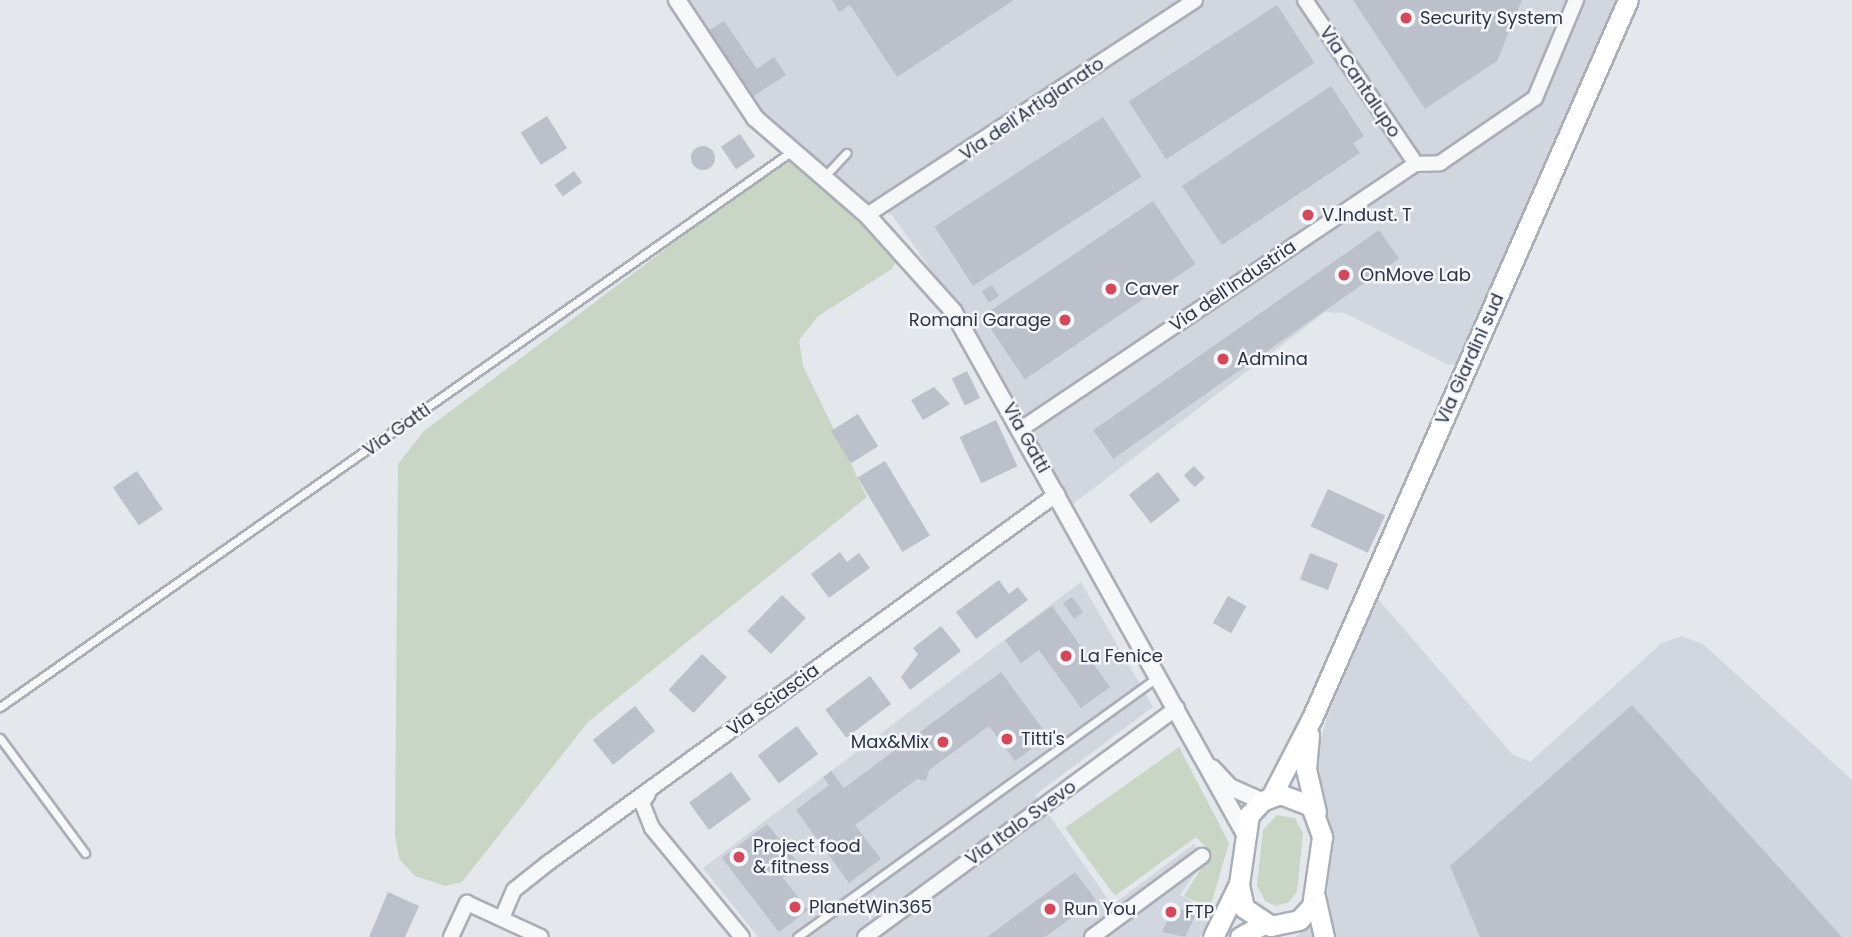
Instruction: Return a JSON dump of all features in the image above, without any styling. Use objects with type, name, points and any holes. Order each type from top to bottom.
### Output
[{"type":"main road","name":"Via Giardini sud","points":[[1312,719],[1628,0]]},
{"type":"main road","points":[[1304,937],[1272,925],[1244,908],[1239,884],[1249,815],[1266,799],[1312,719]]},
{"type":"main road","points":[[1312,719],[1306,769],[1322,837],[1315,897],[1324,937]]},
{"type":"main road","points":[[1266,799],[1298,797],[1317,813]]},
{"type":"main road","points":[[1213,937],[1239,884]]},
{"type":"main road","points":[[1240,937],[1272,925],[1299,920],[1315,897]]},
{"type":"street","name":"Via Gatti","points":[[677,0],[733,92],[792,151],[867,215],[953,311],[1245,834]]},
{"type":"street","name":"Via dell'Artigianato","points":[[867,215],[1195,0]]},
{"type":"street","name":"Via Cantalupo","points":[[1305,0],[1416,164]]},
{"type":"street","name":"Via dell'Industria","points":[[1021,429],[1416,164],[1440,163],[1535,98],[1576,0]]},
{"type":"street","name":"Via Sciascia","points":[[502,918],[523,883],[1057,494]]},
{"type":"street","name":"Via Italo Svevo","points":[[865,937],[1177,708]]},
{"type":"street","name":"Via Gatti","points":[[1208,764],[1230,787],[1266,799]]},
{"type":"street","points":[[651,790],[642,803],[652,828],[742,937]]},
{"type":"street","points":[[1095,936],[1202,856]]},
{"type":"street","points":[[451,937],[467,902],[541,937]]},
{"type":"lane","name":"Via Gatti","points":[[0,707],[792,151]]},
{"type":"lane","points":[[823,178],[846,153]]},
{"type":"lane","points":[[797,937],[1159,676]]},
{"type":"lane","points":[[0,738],[85,853]]},
{"type":"shaded area","points":[[677,0],[1625,0],[1461,363],[1449,365],[1345,313],[1325,312],[1069,507],[959,309],[892,215],[860,203],[733,92]]},
{"type":"shaded area","points":[[1081,582],[1153,707],[1035,795],[1112,905],[1194,844],[1203,862],[1180,895],[1212,911],[1200,937],[758,937],[703,868]]},
{"type":"shaded area","points":[[1378,599],[1512,754],[1530,762],[1662,643],[1682,636],[1704,645],[1852,780],[1852,937],[1295,937],[1326,911],[1333,830],[1322,799],[1318,751],[1327,717]]},
{"type":"green space","points":[[792,161],[893,246],[897,259],[892,269],[818,316],[799,340],[803,366],[867,497],[588,722],[462,882],[445,886],[415,876],[399,859],[395,835],[398,464],[424,431],[773,168]]},
{"type":"green space","points":[[1179,747],[1229,843],[1210,908],[1184,896],[1211,852],[1196,837],[1115,896],[1065,828]]},
{"type":"green space","points":[[1277,815],[1295,818],[1303,833],[1297,891],[1289,902],[1276,906],[1265,901],[1257,885],[1263,830]]},
{"type":"building","points":[[832,0],[1014,0],[897,77],[850,5],[839,12]]},
{"type":"building","points":[[1353,0],[1522,0],[1497,61],[1425,109]]},
{"type":"building","points":[[1277,5],[1315,63],[1166,159],[1129,101]]},
{"type":"building","points":[[724,21],[757,69],[774,57],[786,75],[749,99],[705,33]]},
{"type":"building","points":[[1331,86],[1364,136],[1353,143],[1360,153],[1222,245],[1182,186]]},
{"type":"building","points":[[547,116],[567,148],[541,165],[521,132]]},
{"type":"building","points":[[1103,117],[1142,177],[973,286],[934,226]]},
{"type":"building","points":[[740,134],[755,156],[736,169],[721,147]]},
{"type":"building","points":[[703,146],[714,153],[715,158],[708,169],[703,170],[692,163],[691,158],[698,147]]},
{"type":"building","points":[[574,171],[582,182],[563,196],[555,185]]},
{"type":"building","points":[[1153,201],[1195,264],[1025,379],[982,316]]},
{"type":"building","name":"V.Indust. T","points":[[1310,208],[1316,217],[1308,223],[1302,214]]},
{"type":"building","points":[[1379,230],[1399,259],[1113,459],[1093,430]]},
{"type":"building","points":[[992,285],[999,296],[989,302],[982,291]]},
{"type":"building","points":[[967,371],[980,398],[965,405],[952,378]]},
{"type":"building","points":[[934,387],[950,404],[923,420],[911,400]]},
{"type":"building","points":[[858,414],[878,446],[851,463],[831,431]]},
{"type":"building","points":[[996,420],[1018,466],[981,483],[960,437]]},
{"type":"building","points":[[885,461],[930,536],[902,552],[858,477]]},
{"type":"building","points":[[1194,466],[1205,478],[1195,487],[1184,476]]},
{"type":"building","points":[[137,471],[163,509],[139,525],[113,487]]},
{"type":"building","points":[[1158,472],[1180,500],[1151,523],[1129,495]]},
{"type":"building","points":[[1328,489],[1385,516],[1368,553],[1311,526]]},
{"type":"building","points":[[840,552],[847,562],[859,553],[870,568],[829,598],[811,574]]},
{"type":"building","points":[[1310,553],[1338,564],[1328,590],[1300,579]]},
{"type":"building","points":[[999,580],[1009,594],[1018,587],[1028,600],[976,639],[956,612]]},
{"type":"building","points":[[782,595],[806,618],[771,654],[747,631]]},
{"type":"building","points":[[1228,596],[1246,606],[1231,633],[1213,623]]},
{"type":"building","points":[[1072,597],[1083,612],[1074,619],[1063,603]]},
{"type":"building","points":[[1052,606],[1110,687],[1081,708],[1039,650],[1021,663],[1005,640]]},
{"type":"building","points":[[941,626],[961,651],[910,690],[901,677],[918,654],[913,648]]},
{"type":"building","points":[[702,654],[727,677],[693,713],[669,690]]},
{"type":"building","points":[[1001,672],[1048,736],[1015,761],[989,726],[929,770],[926,781],[917,779],[855,825],[881,859],[849,883],[796,810],[829,785],[823,777],[831,771],[844,788]]},
{"type":"building","points":[[870,676],[891,704],[846,738],[825,710]]},
{"type":"building","points":[[1632,705],[1842,937],[1480,937],[1450,866]]},
{"type":"building","points":[[635,706],[655,731],[613,765],[593,740]]},
{"type":"building","points":[[797,726],[818,754],[779,783],[758,755]]},
{"type":"building","points":[[731,772],[751,800],[709,830],[689,803]]},
{"type":"building","points":[[767,824],[800,865],[783,878],[808,910],[779,932],[722,858]]},
{"type":"building","points":[[1075,872],[1096,900],[1045,937],[987,937]]},
{"type":"building","points":[[388,892],[419,906],[405,937],[369,937]]},
{"type":"building","points":[[1174,906],[1195,916],[1185,937],[1162,932]]},
{"type":"place","name":"Security System","points":[[1406,18]]},
{"type":"place","name":"V.Indust. T","points":[[1308,215]]},
{"type":"place","name":"OnMove Lab","points":[[1344,275]]},
{"type":"place","name":"Caver","points":[[1111,289]]},
{"type":"place","name":"Romani Garage","points":[[1065,320]]},
{"type":"place","name":"Admina","points":[[1223,359]]},
{"type":"place","name":"La Fenice","points":[[1066,656]]},
{"type":"place","name":"Titti's","points":[[1007,739]]},
{"type":"place","name":"Max&Mix","points":[[943,742]]},
{"type":"place","name":"Project food & fitness","points":[[739,857]]},
{"type":"place","name":"PlanetWin365","points":[[795,907]]},
{"type":"place","name":"Run You","points":[[1050,909]]},
{"type":"place","name":"FTP","points":[[1171,912]]}]
